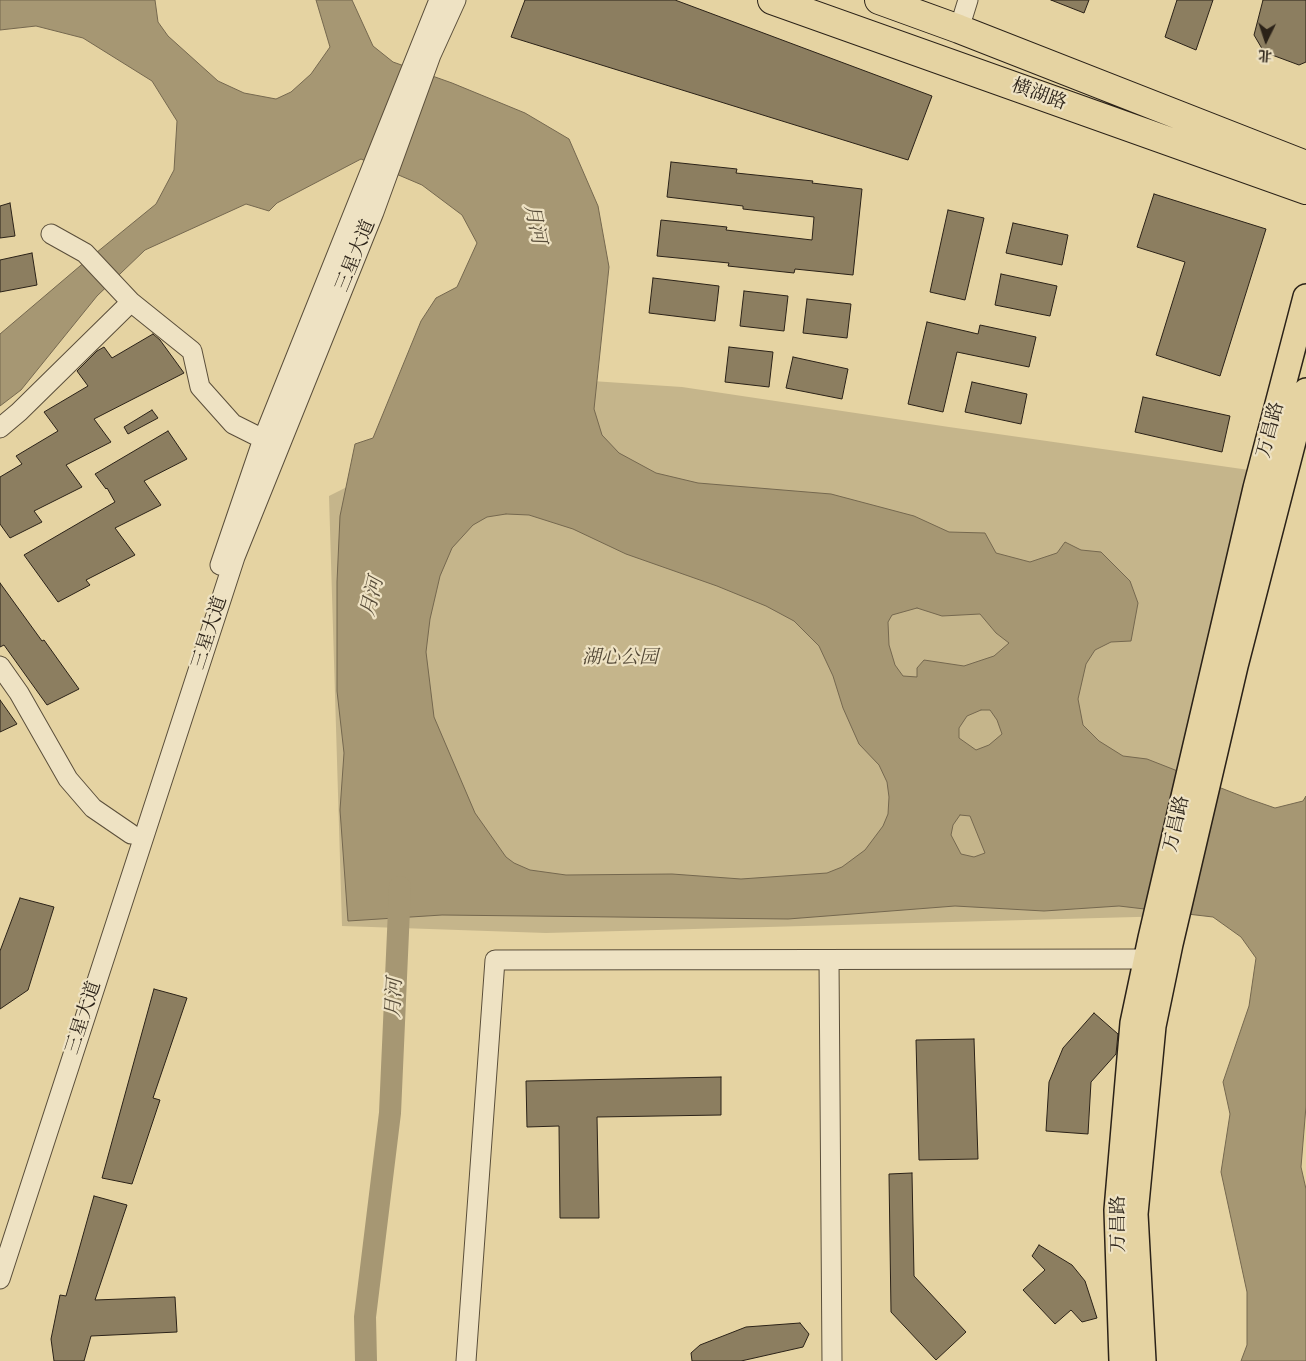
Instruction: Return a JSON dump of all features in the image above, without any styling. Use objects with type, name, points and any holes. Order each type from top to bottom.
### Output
[{"type":"highway","name":"横湖路","points":[[772,0],[1306,190]]},
{"type":"highway","name":"横湖路","points":[[879,0],[959,29],[1306,165]]},
{"type":"main road","name":"万昌路","points":[[1122,1361],[1117,1210],[1133,1023],[1156,947],[1199,776],[1256,488],[1306,297]]},
{"type":"main road","name":"万昌路","points":[[1199,776],[1234,666],[1306,391]]},
{"type":"main road","name":"万昌路","points":[[1144,1361],[1135,1214],[1153,1026],[1156,947]]},
{"type":"street","name":"三星大道","points":[[0,1279],[235,557],[425,52],[439,0]]},
{"type":"street","name":"三星大道","points":[[425,52],[456,0]]},
{"type":"street","points":[[959,29],[968,0]]},
{"type":"street","name":"三星大道","points":[[0,1238],[223,553],[263,439],[365,209]]},
{"type":"street","points":[[51,234],[85,253],[131,302],[192,351],[200,387],[233,424],[263,439]]},
{"type":"street","points":[[0,428],[19,412],[131,302]]},
{"type":"street","points":[[0,666],[19,693],[68,779],[93,808],[131,834]]},
{"type":"street","points":[[466,1361],[496,960],[829,960],[1156,947]]},
{"type":"street","points":[[829,960],[832,1361]]},
{"type":"green space","name":"湖心公园","points":[[562,379],[682,387],[1249,470],[1173,916],[546,933],[342,926],[329,496]]},
{"type":"water","points":[[0,0],[155,0],[158,22],[168,36],[218,81],[244,93],[276,99],[291,92],[311,74],[330,47],[316,0],[352,0],[373,46],[393,62],[452,83],[525,113],[569,139],[598,206],[609,267],[594,409],[602,435],[619,453],[656,473],[698,483],[831,494],[914,516],[949,532],[985,533],[996,553],[1030,562],[1057,553],[1065,542],[1081,550],[1101,552],[1130,581],[1138,603],[1131,641],[1111,642],[1095,650],[1086,664],[1078,699],[1083,725],[1099,741],[1123,756],[1147,759],[1275,808],[1303,801],[1306,796],[1306,1106],[1301,1167],[1306,1189],[1306,1361],[1241,1361],[1247,1345],[1247,1292],[1221,1172],[1230,1114],[1223,1082],[1249,1006],[1256,958],[1241,937],[1213,917],[1119,906],[1044,911],[955,906],[788,919],[442,915],[348,921],[340,810],[344,753],[337,691],[337,582],[340,516],[355,444],[373,438],[421,321],[436,298],[457,287],[477,243],[462,215],[422,185],[361,159],[277,203],[269,211],[246,204],[145,250],[97,296],[21,390],[0,406],[0,334],[156,204],[174,170],[177,121],[152,81],[83,38],[36,26],[0,30]],"holes":[[[506,514],[529,515],[573,529],[626,554],[717,586],[766,606],[794,621],[819,646],[833,676],[843,708],[859,744],[879,765],[887,782],[889,797],[888,814],[883,826],[865,850],[842,867],[827,873],[741,879],[672,874],[566,875],[530,870],[506,857],[475,813],[434,717],[426,652],[430,619],[440,576],[452,548],[473,525],[487,517]],[[917,608],[942,616],[980,614],[996,633],[1009,643],[994,656],[964,666],[924,660],[917,668],[917,677],[903,676],[895,665],[889,645],[888,622],[892,615]],[[981,710],[990,710],[997,720],[1002,734],[989,745],[976,750],[959,738],[959,728],[967,716]],[[960,815],[970,816],[985,853],[974,857],[961,854],[951,835],[953,825]]]},
{"type":"building","points":[[525,0],[675,0],[932,96],[908,160],[511,37]]},
{"type":"building","points":[[1051,0],[1089,0],[1084,13]]},
{"type":"building","points":[[1177,0],[1213,0],[1196,50],[1165,37]]},
{"type":"building","points":[[1263,0],[1306,0],[1306,62],[1299,65],[1264,52],[1254,35]]},
{"type":"building","points":[[671,162],[737,169],[736,173],[813,181],[812,183],[862,189],[853,275],[795,269],[794,273],[728,266],[729,263],[657,256],[661,220],[727,227],[726,230],[812,240],[814,217],[743,209],[743,206],[667,197]]},
{"type":"building","points":[[1154,194],[1266,229],[1220,376],[1156,355],[1185,262],[1137,247]]},
{"type":"building","points":[[10,203],[15,236],[0,238],[0,206]]},
{"type":"building","points":[[948,210],[984,218],[965,300],[930,292]]},
{"type":"building","points":[[1013,223],[1068,235],[1062,265],[1006,253]]},
{"type":"building","points":[[32,253],[37,285],[0,292],[0,260]]},
{"type":"building","points":[[1001,274],[1057,286],[1050,316],[995,305]]},
{"type":"building","points":[[653,278],[719,286],[715,321],[649,313]]},
{"type":"building","points":[[744,291],[788,296],[784,331],[740,326]]},
{"type":"building","points":[[807,299],[851,304],[847,338],[803,333]]},
{"type":"building","points":[[927,322],[978,334],[980,325],[1036,337],[1029,367],[957,352],[943,412],[908,404]]},
{"type":"building","points":[[153,334],[160,340],[184,373],[94,419],[111,442],[66,465],[82,487],[34,511],[42,522],[10,538],[0,524],[0,477],[22,464],[16,456],[58,431],[44,412],[88,386],[77,371],[97,351],[104,347],[112,358]]},
{"type":"building","points":[[729,347],[773,352],[769,387],[725,382]]},
{"type":"building","points":[[793,357],[848,369],[842,399],[786,388]]},
{"type":"building","points":[[972,382],[1027,394],[1021,424],[965,412]]},
{"type":"building","points":[[1143,397],[1230,416],[1222,452],[1135,432]]},
{"type":"building","points":[[152,410],[158,418],[128,434],[124,427]]},
{"type":"building","points":[[168,431],[187,459],[144,481],[161,505],[115,528],[135,555],[86,580],[90,585],[58,602],[24,555],[115,502],[107,488],[95,474]]},
{"type":"building","points":[[0,583],[79,689],[47,705],[4,645],[0,647]]},
{"type":"building","points":[[0,700],[17,724],[0,732]]},
{"type":"building","points":[[20,898],[54,907],[28,990],[0,1009],[0,951]]},
{"type":"building","points":[[154,989],[187,998],[153,1098],[160,1100],[132,1184],[102,1178]]},
{"type":"building","points":[[1094,1013],[1118,1034],[1116,1054],[1091,1082],[1088,1134],[1046,1131],[1049,1082],[1063,1048]]},
{"type":"building","points":[[974,1039],[978,1159],[919,1160],[916,1040]]},
{"type":"building","points":[[721,1077],[721,1115],[597,1117],[599,1218],[560,1218],[559,1126],[527,1127],[526,1081]]},
{"type":"building","points":[[912,1173],[914,1276],[966,1332],[936,1360],[891,1312],[889,1174]]},
{"type":"building","points":[[94,1196],[127,1205],[95,1300],[175,1297],[177,1332],[91,1336],[84,1361],[54,1361],[51,1339],[60,1295],[66,1296]]},
{"type":"building","points":[[1039,1245],[1072,1265],[1085,1281],[1097,1318],[1082,1322],[1071,1310],[1055,1324],[1023,1290],[1045,1270],[1032,1256]]},
{"type":"building","points":[[800,1323],[809,1334],[803,1347],[741,1361],[692,1361],[691,1353],[700,1345],[746,1327]]},
{"type":"waterway","name":"月河","points":[[366,1361],[365,1317],[390,1113],[400,887]]}]
